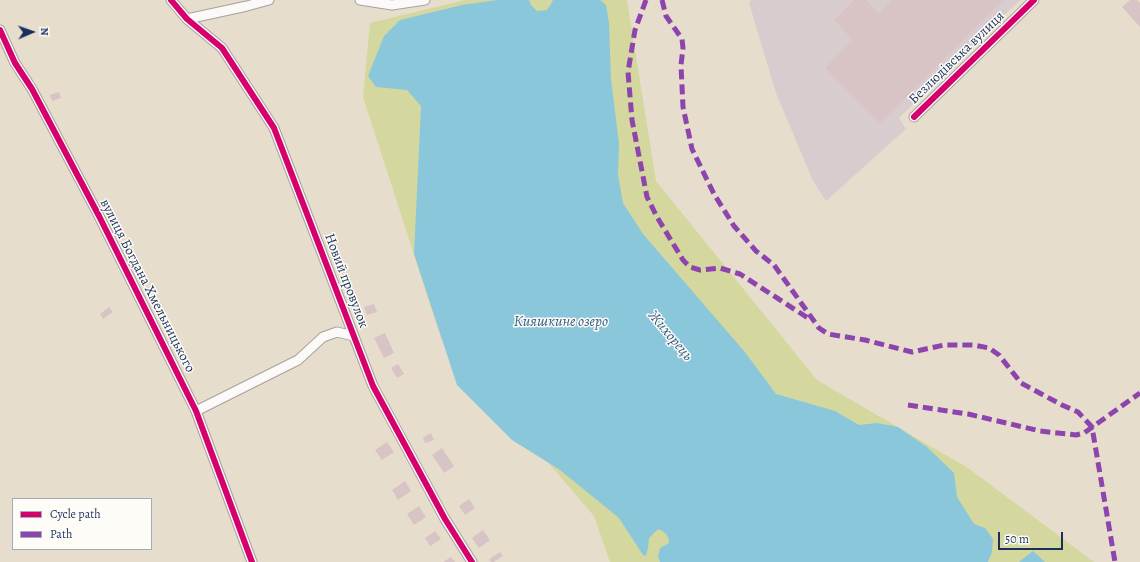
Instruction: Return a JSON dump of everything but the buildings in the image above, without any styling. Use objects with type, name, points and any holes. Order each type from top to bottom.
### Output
[{"type":"street","name":"Новий провулок","points":[[171,0],[187,20],[222,48],[274,128],[373,386],[445,519],[472,562]]},
{"type":"street","points":[[187,20],[269,0]]},
{"type":"street","points":[[360,0],[392,5],[425,0]]},
{"type":"street","name":"Безлюдівська вулиця","points":[[914,117],[1034,0]]},
{"type":"street","name":"вулиця Богдана Хмельницького","points":[[0,30],[15,63],[32,89],[99,216],[196,411],[252,562]]},
{"type":"street","points":[[196,411],[298,360],[324,337],[337,332],[354,336]]},
{"type":"shaded area","points":[[751,0],[1020,0],[899,118],[906,129],[826,201],[813,181],[776,93],[749,3]]},
{"type":"green space","name":"Кияшкине озеро","points":[[465,0],[627,0],[656,181],[817,380],[968,468],[1094,562],[610,562],[594,516],[441,338],[363,97],[370,23]]},
{"type":"water","name":"Кияшкине озеро","points":[[497,0],[529,0],[531,5],[537,11],[547,10],[553,0],[600,0],[606,5],[609,23],[611,79],[619,144],[618,175],[623,203],[643,234],[744,351],[776,394],[835,411],[859,425],[877,423],[898,427],[927,447],[954,473],[957,497],[974,524],[985,528],[993,539],[992,552],[988,562],[660,562],[658,557],[660,548],[669,543],[665,533],[658,529],[649,538],[646,556],[643,555],[619,518],[560,470],[512,440],[457,385],[414,254],[421,106],[407,90],[376,87],[368,76],[384,36],[400,20],[462,5]]},
{"type":"water","points":[[1033,551],[1045,562],[1019,562],[1020,561]]},
{"type":"marked path","points":[[646,0],[635,30],[628,72],[632,120],[647,197],[657,217],[683,260],[690,267],[700,270],[720,268],[740,274],[811,320]]},
{"type":"marked path","points":[[662,0],[666,16],[682,39],[683,48],[681,65],[683,107],[692,149],[714,194],[734,226],[756,251],[774,265],[819,328],[828,334],[865,340],[912,352],[944,345],[973,345],[989,348],[999,355],[1021,383],[1078,412],[1092,427],[1115,562]]},
{"type":"marked path","points":[[908,405],[968,414],[1040,431],[1076,435],[1084,433],[1140,393]]},
{"type":"cycle path","points":[[171,0],[187,19],[222,48],[274,128],[373,386],[445,519],[472,562]]},
{"type":"cycle path","points":[[914,117],[1034,0]]},
{"type":"cycle path","points":[[0,30],[15,63],[32,89],[99,216],[196,411],[252,562]]},
{"type":"water label","name":"Жихорець","points":[[670,336]]}]
